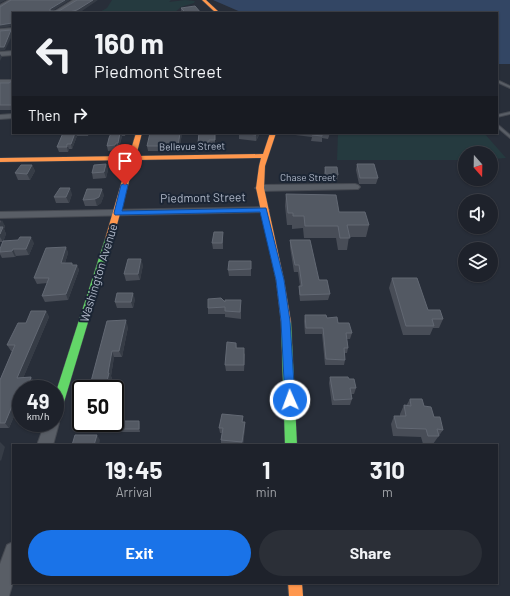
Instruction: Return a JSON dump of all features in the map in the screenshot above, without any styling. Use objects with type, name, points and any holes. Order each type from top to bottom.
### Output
[{"type":"street","points":[[0,7],[13,0]]},
{"type":"street","points":[[56,12],[77,0]]},
{"type":"street","points":[[204,0],[217,12]]},
{"type":"street","points":[[0,31],[12,30]]},
{"type":"street","points":[[0,54],[12,52]]},
{"type":"street","points":[[0,82],[12,82]]},
{"type":"street","points":[[0,117],[12,116]]},
{"type":"street","name":"Washington Avenue","points":[[64,383],[117,213],[138,134]]},
{"type":"street","points":[[273,134],[265,156],[260,188],[280,280],[286,321],[291,444]]},
{"type":"street","name":"Bellevue Street","points":[[0,160],[265,156]]},
{"type":"street","name":"Chase Street","points":[[260,188],[355,188]]},
{"type":"street","name":"Piedmont Street","points":[[0,215],[264,210]]},
{"type":"street","points":[[45,444],[49,432]]},
{"type":"street","points":[[0,594],[12,554]]},
{"type":"street","points":[[295,584],[296,596]]},
{"type":"lane","points":[[498,81],[510,87]]},
{"type":"lane","points":[[498,116],[510,113]]},
{"type":"lane","points":[[498,125],[510,137]]},
{"type":"green space","points":[[112,0],[171,0],[169,2],[185,0],[195,1],[194,3],[181,7],[175,12],[100,12],[107,8]]},
{"type":"green space","points":[[338,134],[485,134],[495,146],[458,146],[458,160],[337,160]]},
{"type":"green space","points":[[498,149],[506,158],[498,159]]},
{"type":"water","points":[[213,0],[510,0],[510,64],[498,64],[498,12],[241,12]]},
{"type":"building","points":[[11,0],[65,0],[50,9],[50,11],[59,11],[77,0],[93,0],[77,10],[70,12],[12,12],[12,23],[0,25],[0,7]]},
{"type":"building","points":[[195,6],[200,12],[185,12],[181,8]]},
{"type":"building","points":[[11,30],[4,47],[0,47],[0,31]]},
{"type":"building","points":[[12,81],[12,105],[0,105],[0,83],[9,83]]},
{"type":"building","points":[[63,134],[75,134],[71,144],[67,144],[67,147],[57,147]]},
{"type":"building","points":[[111,134],[120,134],[118,143],[115,145],[107,146]]},
{"type":"building","points":[[150,134],[180,134],[178,146],[147,146]]},
{"type":"building","points":[[199,134],[215,134],[215,140],[198,143]]},
{"type":"building","points":[[322,134],[322,136],[312,135]]},
{"type":"building","points":[[106,164],[104,172],[92,173],[94,165]]},
{"type":"building","points":[[357,164],[374,164],[378,178],[360,178]]},
{"type":"building","points":[[21,165],[32,165],[27,174],[15,173]]},
{"type":"building","points":[[325,167],[337,167],[338,175],[326,175]]},
{"type":"building","points":[[60,188],[70,188],[66,197],[54,197]]},
{"type":"building","points":[[87,189],[102,189],[99,197],[95,199],[83,200]]},
{"type":"building","points":[[286,194],[336,195],[339,212],[365,212],[369,225],[347,225],[350,238],[340,238],[338,226],[305,226],[304,216],[293,216],[293,213],[288,213]]},
{"type":"building","points":[[0,227],[3,227],[0,234]]},
{"type":"building","points":[[214,232],[223,232],[222,243],[212,243]]},
{"type":"building","points":[[20,237],[31,237],[26,249],[13,249],[12,251],[0,252],[3,241],[18,240]]},
{"type":"building","points":[[290,240],[310,240],[319,280],[327,280],[330,294],[300,295],[299,286],[302,286],[299,265],[295,265]]},
{"type":"building","points":[[66,247],[61,263],[72,263],[72,265],[77,265],[66,294],[42,296],[49,278],[34,278],[46,248]]},
{"type":"building","points":[[128,259],[141,259],[138,274],[124,274]]},
{"type":"building","points":[[229,261],[251,261],[251,269],[228,270]]},
{"type":"building","points":[[392,278],[417,278],[428,310],[440,310],[443,319],[432,319],[434,326],[406,326]]},
{"type":"building","points":[[117,293],[133,293],[131,302],[115,302]]},
{"type":"building","points":[[221,298],[225,302],[225,300],[241,300],[240,312],[225,311],[225,307],[208,308],[208,299]]},
{"type":"building","points":[[31,311],[46,311],[17,378],[31,377],[30,380],[12,380],[12,406],[5,423],[0,423],[0,380],[15,345],[7,345],[18,323],[26,323]]},
{"type":"building","points":[[305,315],[326,315],[327,318],[337,317],[338,323],[349,323],[352,333],[346,333],[348,348],[344,348],[345,360],[326,359],[323,328],[306,328]]},
{"type":"building","points":[[126,320],[119,351],[112,351],[107,380],[91,380],[107,321]]},
{"type":"building","points":[[227,342],[236,343],[236,348],[244,348],[244,365],[225,365]]},
{"type":"building","points":[[330,377],[348,377],[349,379],[354,379],[356,388],[350,388],[352,399],[334,400]]},
{"type":"building","points":[[410,399],[422,399],[424,406],[431,407],[434,417],[440,417],[443,430],[437,429],[439,436],[428,436],[426,429],[397,428],[394,416],[406,416],[404,405],[411,406]]},
{"type":"building","points":[[222,414],[243,416],[242,422],[245,422],[242,442],[221,440],[223,428],[219,428]]},
{"type":"building","points":[[124,421],[139,421],[139,429],[124,429]]},
{"type":"building","points":[[75,435],[97,435],[94,444],[72,444]]},
{"type":"traffic: fast","points":[[64,383],[109,239]]},
{"type":"traffic: fast","points":[[286,322],[291,444]]},
{"type":"traffic: slow","points":[[204,0],[217,12]]},
{"type":"traffic: slow","points":[[109,239],[139,134]]},
{"type":"traffic: slow","points":[[273,134],[262,166],[260,188],[280,280],[286,322]]},
{"type":"traffic: slow","points":[[0,160],[265,156]]},
{"type":"traffic: slow","points":[[295,584],[296,596]]},
{"type":"route","points":[[125,185],[117,213],[264,210],[280,280],[286,321],[290,400]]}]
